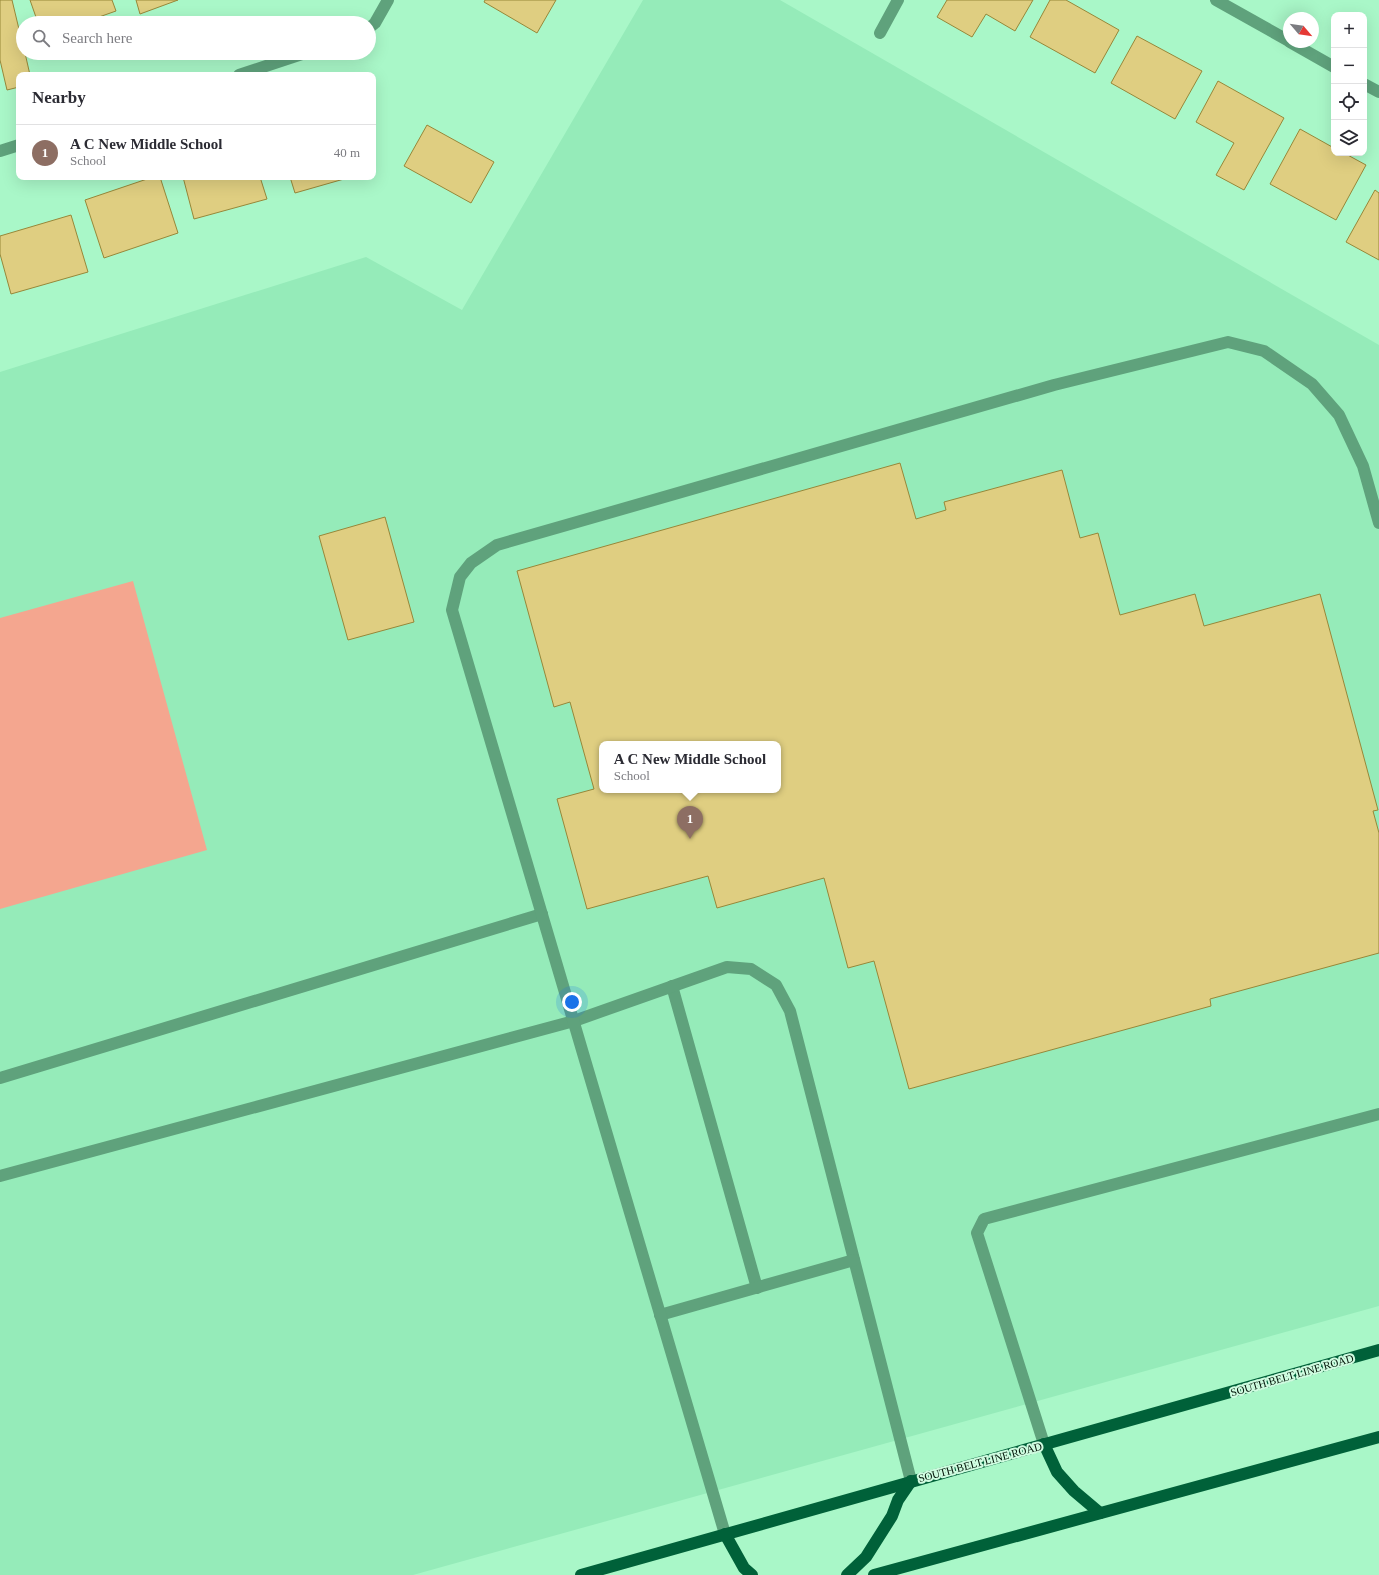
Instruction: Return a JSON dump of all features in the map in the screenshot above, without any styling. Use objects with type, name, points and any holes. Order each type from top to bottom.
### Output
[{"type":"main road","name":"SOUTH BELT LINE ROAD","points":[[581,1575],[1379,1350]]},
{"type":"main road","points":[[874,1575],[1379,1437]]},
{"type":"main road","points":[[1044,1444],[1057,1472],[1074,1491],[1100,1513]]},
{"type":"main road","points":[[847,1575],[866,1557],[892,1516],[898,1500],[911,1481]]},
{"type":"main road","points":[[725,1534],[744,1568],[752,1575]]},
{"type":"street","points":[[376,19],[388,0]]},
{"type":"street","points":[[880,32],[898,0]]},
{"type":"street","points":[[1216,0],[1283,38]]},
{"type":"street","points":[[1301,48],[1331,65]]},
{"type":"street","points":[[247,72],[284,60]]},
{"type":"street","points":[[1367,86],[1379,92]]},
{"type":"street","points":[[0,151],[16,146]]},
{"type":"street","points":[[725,1534],[452,610],[460,577],[471,563],[497,545],[1054,385],[1228,342],[1264,351],[1312,384],[1338,415],[1363,466],[1379,523]]},
{"type":"street","points":[[0,1078],[542,914]]},
{"type":"street","points":[[0,1176],[574,1021],[727,967],[751,969],[776,985],[790,1011],[911,1481]]},
{"type":"street","points":[[672,986],[757,1288]]},
{"type":"street","points":[[1044,1444],[977,1233],[984,1219],[1379,1114]]},
{"type":"street","points":[[660,1315],[854,1260]]},
{"type":"shaded area","points":[[643,0],[780,0],[1379,345],[1379,1306],[413,1575],[0,1575],[0,372],[366,257],[462,310]]},
{"type":"shaded area","points":[[133,581],[207,850],[0,909],[0,618]]},
{"type":"building","points":[[0,0],[12,0],[16,17],[16,60],[27,60],[29,72],[16,72],[16,88],[7,90],[0,60]]},
{"type":"building","points":[[30,0],[112,0],[116,11],[102,16],[36,16]]},
{"type":"building","points":[[136,0],[178,0],[140,14]]},
{"type":"building","points":[[485,0],[556,0],[537,33],[484,2]]},
{"type":"building","points":[[947,0],[1033,0],[1015,31],[986,14],[972,37],[937,17]]},
{"type":"building","points":[[1050,0],[1066,0],[1119,30],[1095,73],[1030,37]]},
{"type":"building","points":[[1137,36],[1202,71],[1175,119],[1111,83]]},
{"type":"building","points":[[1218,81],[1284,118],[1244,190],[1216,175],[1234,143],[1196,122]]},
{"type":"building","points":[[427,125],[494,162],[471,203],[404,166]]},
{"type":"building","points":[[1300,129],[1331,146],[1331,156],[1350,156],[1366,165],[1336,220],[1270,184]]},
{"type":"building","points":[[144,180],[161,180],[178,233],[104,258],[85,200]]},
{"type":"building","points":[[184,180],[261,180],[267,199],[194,219]]},
{"type":"building","points":[[291,180],[340,180],[295,193]]},
{"type":"building","points":[[1375,190],[1379,193],[1379,260],[1346,242]]},
{"type":"building","points":[[71,215],[88,272],[11,294],[0,254],[0,236]]},
{"type":"building","points":[[900,463],[916,519],[946,510],[944,502],[1062,470],[1080,538],[1098,533],[1120,615],[1195,594],[1204,626],[1320,594],[1378,810],[1373,811],[1379,833],[1379,953],[1210,999],[1211,1006],[909,1089],[874,961],[848,968],[824,878],[717,908],[708,876],[587,909],[557,799],[594,789],[570,702],[554,707],[517,571]]},
{"type":"building","points":[[385,517],[414,622],[348,640],[319,536]]},
{"type":"place","name":"A C New Middle School","points":[[690,839]]}]
